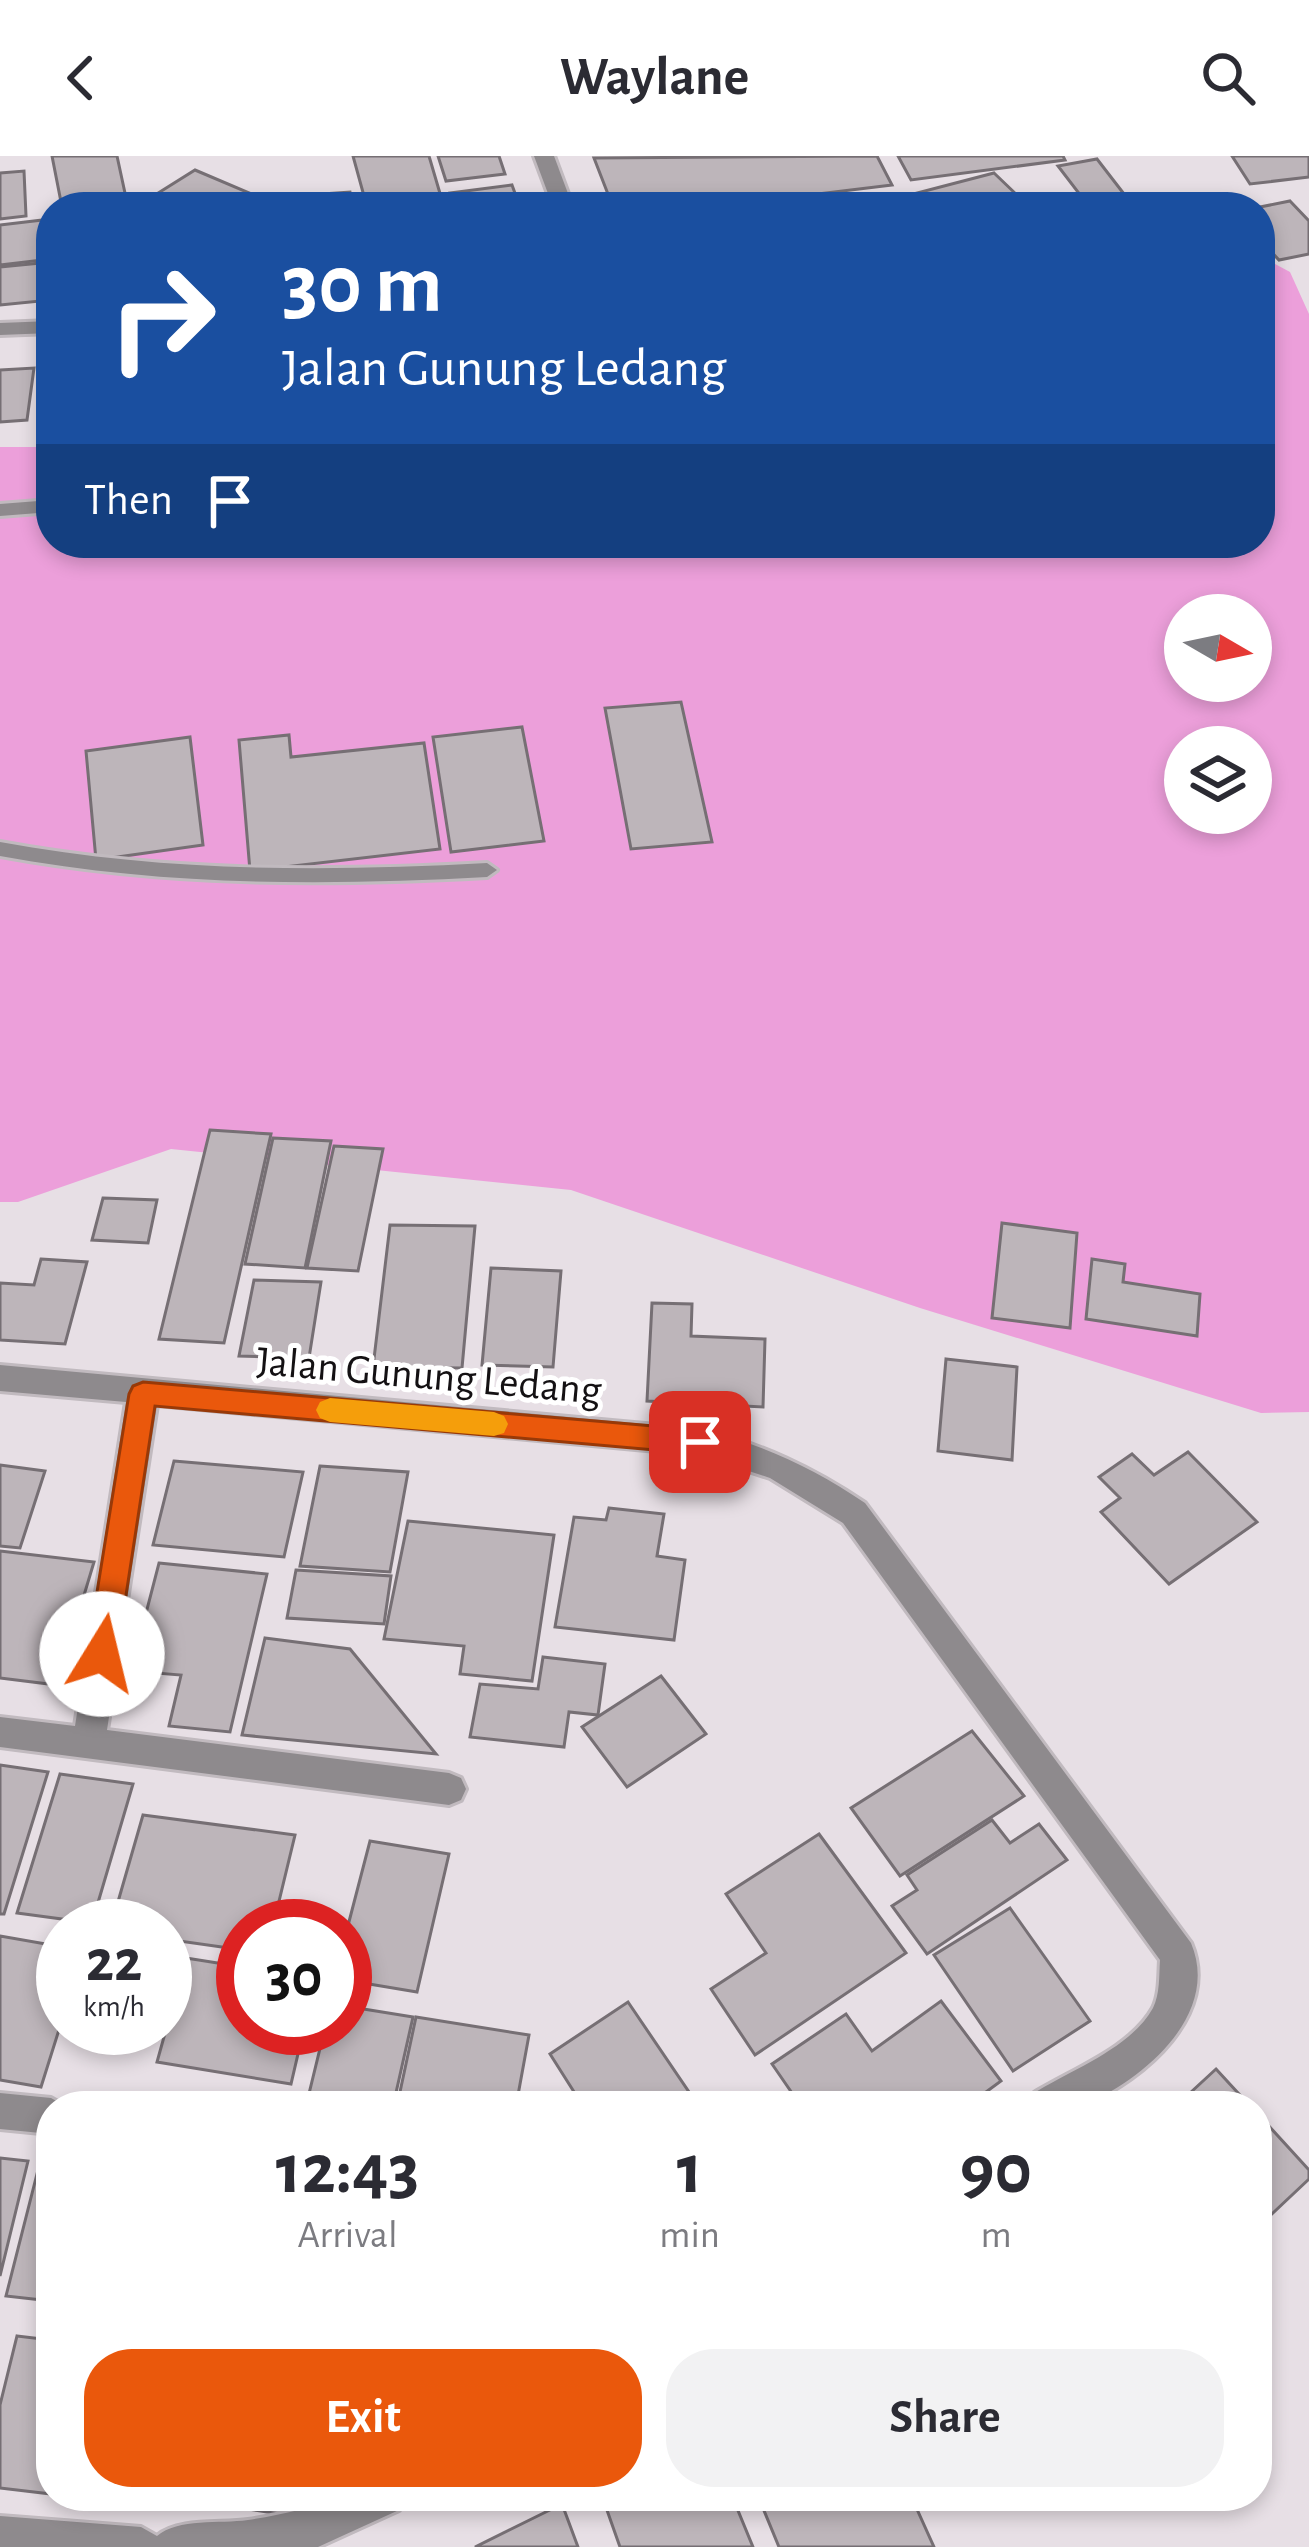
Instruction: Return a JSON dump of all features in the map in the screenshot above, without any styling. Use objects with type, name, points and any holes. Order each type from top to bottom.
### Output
[{"type":"street","points":[[544,156],[557,192]]},
{"type":"street","points":[[0,329],[36,328]]},
{"type":"street","name":"Jalan Gunung Ledang","points":[[0,1378],[700,1442],[757,1454],[794,1472],[854,1513],[1178,1955],[1177,1993],[1169,2018],[1145,2044],[1071,2091]]},
{"type":"street","points":[[89,1741],[143,1394]]},
{"type":"street","points":[[0,1732],[448,1789]]},
{"type":"street","points":[[0,2111],[36,2115]]},
{"type":"street","points":[[173,2547],[243,2541],[317,2527],[352,2511]]},
{"type":"street","points":[[0,2536],[142,2547]]},
{"type":"lane","points":[[0,510],[36,507]]},
{"type":"lane","points":[[0,849],[130,873],[218,878],[335,879],[487,870]]},
{"type":"shaded area","points":[[1275,264],[1290,272],[1309,314],[1309,1412],[1261,1413],[920,1308],[571,1190],[171,1149],[18,1202],[0,1202],[0,447],[36,447],[36,558],[1275,558]]},
{"type":"building","points":[[52,156],[117,156],[125,192],[59,192]]},
{"type":"building","points":[[353,156],[429,156],[440,192],[363,192]]},
{"type":"building","points":[[438,156],[499,156],[505,174],[446,181]]},
{"type":"building","points":[[877,156],[892,185],[834,192],[607,192],[594,158]]},
{"type":"building","points":[[898,156],[1063,156],[1065,160],[911,180]]},
{"type":"building","points":[[1232,156],[1309,156],[1309,177],[1250,184]]},
{"type":"building","points":[[1097,159],[1122,192],[1078,192],[1058,166]]},
{"type":"building","points":[[195,170],[247,192],[160,192]]},
{"type":"building","points":[[24,171],[26,216],[0,219],[0,173]]},
{"type":"building","points":[[994,173],[1014,192],[921,192]]},
{"type":"building","points":[[512,185],[515,192],[458,192]]},
{"type":"building","points":[[1290,201],[1309,221],[1309,254],[1279,260],[1275,256],[1275,204]]},
{"type":"building","points":[[36,221],[36,261],[0,265],[0,225]]},
{"type":"building","points":[[36,263],[36,301],[0,305],[0,267]]},
{"type":"building","points":[[34,368],[27,420],[0,422],[0,370]]},
{"type":"building","points":[[681,702],[712,842],[631,849],[605,708]]},
{"type":"building","points":[[522,727],[544,841],[451,852],[433,737]]},
{"type":"building","points":[[289,735],[291,757],[424,743],[440,849],[250,871],[239,740]]},
{"type":"building","points":[[190,737],[203,845],[96,860],[86,751]]},
{"type":"building","points":[[210,1130],[271,1134],[224,1343],[159,1339]]},
{"type":"building","points":[[273,1138],[331,1141],[305,1268],[245,1264]]},
{"type":"building","points":[[334,1146],[383,1149],[358,1271],[307,1268]]},
{"type":"building","points":[[103,1198],[157,1200],[148,1243],[92,1240]]},
{"type":"building","points":[[1002,1223],[1077,1233],[1070,1328],[992,1318]]},
{"type":"building","points":[[390,1225],[475,1226],[462,1368],[373,1367]]},
{"type":"building","points":[[41,1259],[87,1262],[65,1344],[0,1340],[0,1283],[34,1285]]},
{"type":"building","points":[[1092,1259],[1125,1264],[1123,1282],[1200,1294],[1197,1336],[1086,1319]]},
{"type":"building","points":[[491,1268],[561,1271],[553,1367],[482,1365]]},
{"type":"building","points":[[254,1280],[321,1282],[309,1358],[239,1356]]},
{"type":"building","points":[[652,1303],[692,1304],[691,1336],[765,1339],[763,1407],[647,1401]]},
{"type":"building","points":[[946,1359],[1017,1367],[1012,1460],[938,1451]]},
{"type":"building","points":[[1188,1452],[1257,1522],[1169,1584],[1101,1512],[1120,1498],[1099,1477],[1132,1454],[1154,1475]]},
{"type":"building","points":[[174,1461],[303,1472],[284,1557],[153,1545]]},
{"type":"building","points":[[0,1465],[45,1471],[20,1548],[0,1546]]},
{"type":"building","points":[[320,1466],[408,1472],[390,1572],[300,1566]]},
{"type":"building","points":[[609,1508],[664,1514],[657,1556],[685,1560],[674,1640],[555,1627],[574,1517],[606,1520]]},
{"type":"building","points":[[408,1521],[554,1535],[532,1681],[460,1674],[464,1646],[384,1639]]},
{"type":"building","points":[[0,1551],[94,1562],[57,1685],[0,1678]]},
{"type":"building","points":[[159,1563],[267,1574],[230,1732],[169,1726],[181,1675],[131,1671]]},
{"type":"building","points":[[296,1570],[391,1576],[384,1624],[287,1618]]},
{"type":"building","points":[[265,1638],[350,1649],[436,1754],[242,1735]]},
{"type":"building","points":[[543,1657],[605,1664],[598,1715],[569,1712],[564,1747],[470,1737],[480,1684],[538,1689]]},
{"type":"building","points":[[661,1676],[706,1734],[627,1787],[582,1727]]},
{"type":"building","points":[[972,1731],[1024,1796],[900,1876],[851,1808]]},
{"type":"building","points":[[0,1765],[48,1772],[4,1914],[0,1914]]},
{"type":"building","points":[[60,1774],[133,1784],[99,1899],[36,1899],[36,1916],[17,1913]]},
{"type":"building","points":[[143,1815],[295,1835],[280,1899],[216,1899],[216,1946],[192,1943],[192,1899],[119,1899]]},
{"type":"building","points":[[992,1820],[1010,1843],[1039,1824],[1067,1860],[927,1954],[892,1906],[917,1890],[907,1875]]},
{"type":"building","points":[[819,1834],[906,1953],[755,2055],[711,1989],[766,1953],[726,1894]]},
{"type":"building","points":[[370,1841],[449,1854],[417,1992],[372,1984],[372,1899],[355,1899]]},
{"type":"building","points":[[1010,1908],[1090,2021],[1013,2071],[934,1955]]},
{"type":"building","points":[[0,1936],[36,1942],[36,2055],[51,2055],[41,2087],[0,2080]]},
{"type":"building","points":[[192,1959],[216,1963],[216,2055],[298,2055],[291,2084],[157,2062],[159,2055],[192,2055]]},
{"type":"building","points":[[941,2001],[1001,2081],[987,2091],[791,2091],[772,2064],[846,2014],[872,2051]]},
{"type":"building","points":[[628,2002],[688,2091],[573,2091],[550,2054]]},
{"type":"building","points":[[372,2010],[413,2017],[396,2091],[310,2091],[318,2055],[372,2055]]},
{"type":"building","points":[[416,2017],[529,2035],[519,2091],[400,2091]]},
{"type":"building","points":[[1216,2069],[1236,2091],[1192,2091]]},
{"type":"building","points":[[1272,2129],[1309,2170],[1309,2179],[1272,2214]]},
{"type":"building","points":[[0,2158],[28,2161],[0,2276]]},
{"type":"building","points":[[36,2178],[36,2299],[6,2296]]},
{"type":"building","points":[[17,2336],[36,2338],[36,2492],[0,2488],[0,2405]]},
{"type":"building","points":[[548,2511],[565,2511],[578,2547],[475,2547]]},
{"type":"building","points":[[607,2511],[738,2511],[753,2547],[620,2547]]},
{"type":"building","points":[[764,2511],[918,2511],[934,2547],[779,2547]]},
{"type":"slow traffic","points":[[330,1410],[494,1424]]},
{"type":"route","points":[[102,1654],[143,1394],[700,1442]]}]
